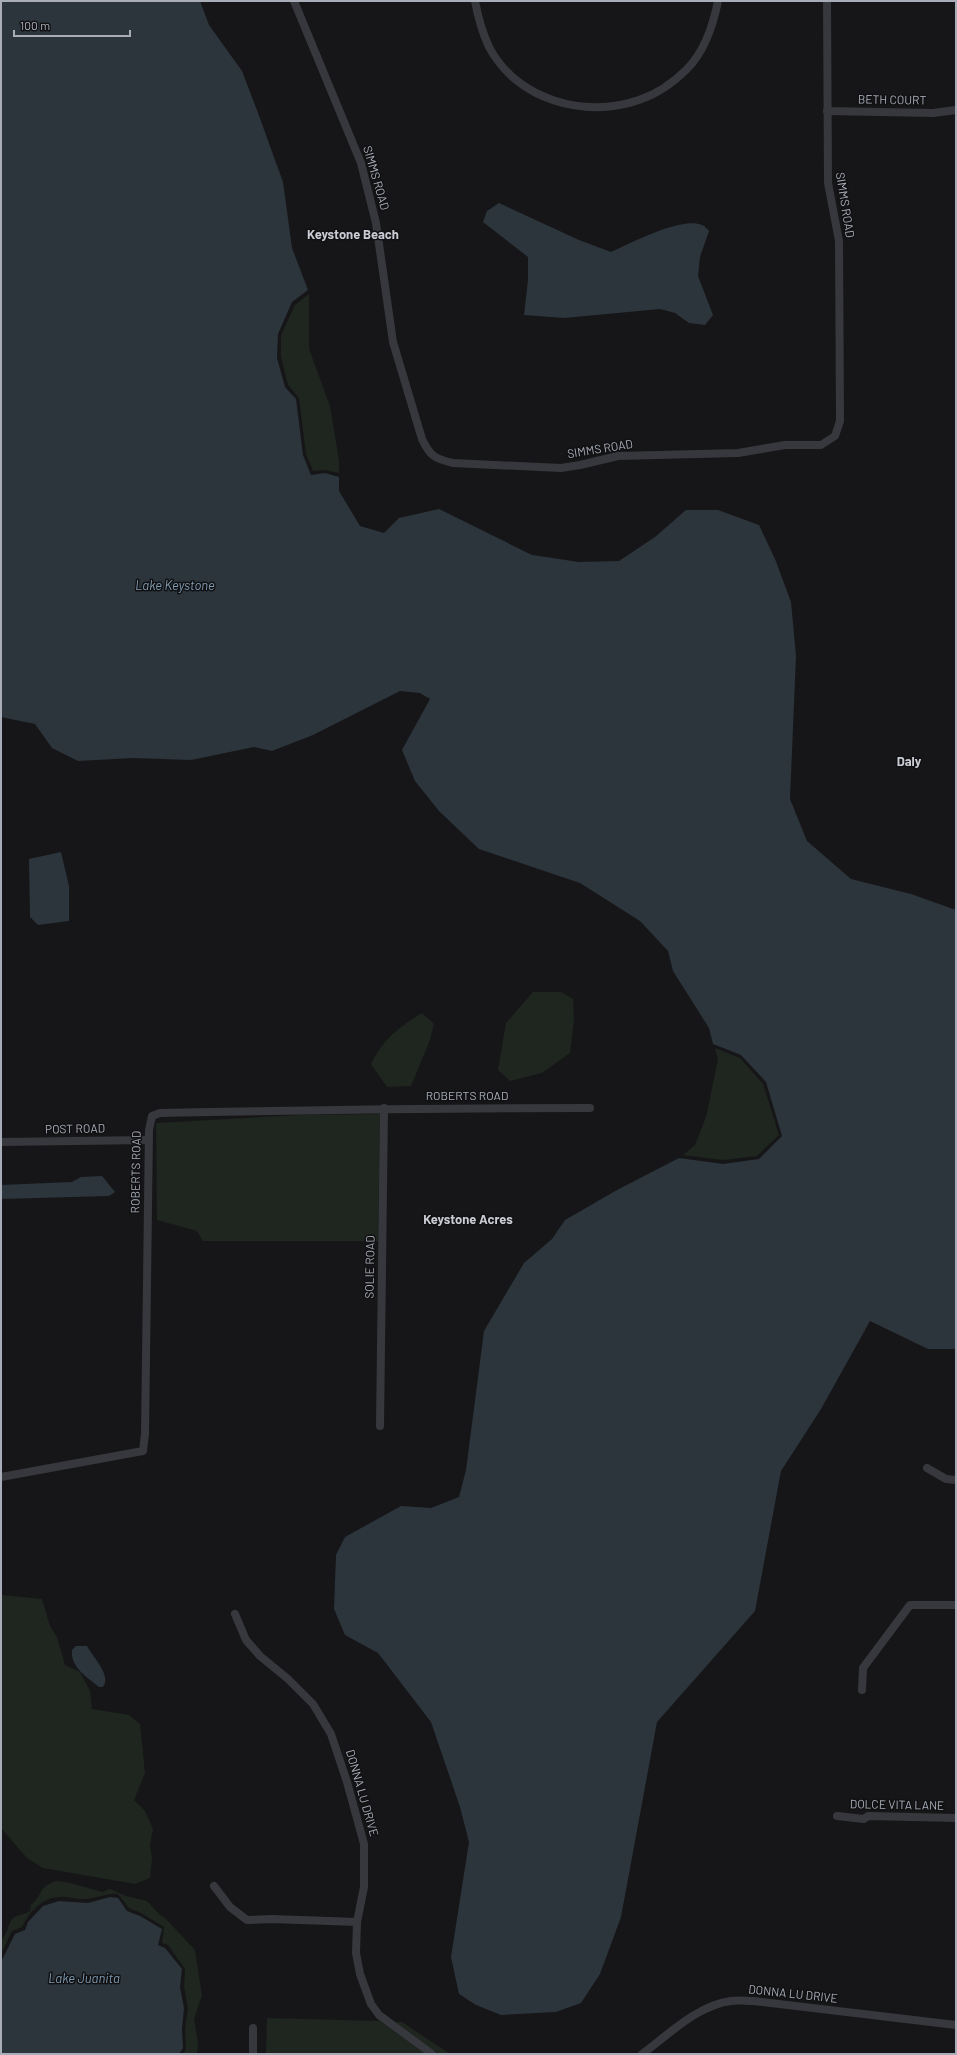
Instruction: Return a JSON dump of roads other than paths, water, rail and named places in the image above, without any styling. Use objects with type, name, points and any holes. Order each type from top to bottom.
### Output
[{"type":"street","name":"SIMMS ROAD","points":[[294,1],[361,163],[376,222],[392,342],[422,439],[428,453],[440,460],[453,463],[561,468],[618,456],[738,453],[785,445],[821,445],[835,436],[840,421],[839,241],[828,183],[827,1]]},
{"type":"street","points":[[475,1],[480,27],[490,48],[506,70],[522,85],[543,97],[586,108],[613,107],[640,100],[667,86],[688,68],[704,46],[714,22],[718,1]]},
{"type":"street","name":"BETH COURT","points":[[827,111],[933,113],[956,110]]},
{"type":"street","name":"ROBERTS ROAD","points":[[1,1477],[143,1451],[145,1434],[149,1122],[152,1116],[160,1113],[384,1108],[590,1108]]},
{"type":"street","name":"SOLIE ROAD","points":[[380,1426],[384,1108]]},
{"type":"street","name":"POST ROAD","points":[[1,1142],[149,1140]]},
{"type":"street","points":[[927,1468],[946,1479],[956,1480]]},
{"type":"street","points":[[862,1690],[863,1668],[910,1605],[956,1605]]},
{"type":"street","name":"DONNA LU DRIVE","points":[[235,1614],[246,1640],[260,1656],[288,1679],[312,1704],[331,1734],[347,1782],[364,1844],[364,1887],[357,1922],[356,1953],[360,1974],[371,2004],[379,2015],[432,2054]]},
{"type":"street","name":"DOLCE VITA LANE","points":[[837,1816],[864,1819],[868,1816],[956,1818]]},
{"type":"street","points":[[214,1886],[230,1907],[247,1920],[272,1919],[357,1922]]},
{"type":"street","name":"DONNA LU DRIVE","points":[[642,2054],[696,2015],[716,2004],[732,2000],[753,2001],[956,2026]]},
{"type":"street","points":[[253,2028],[254,2054]]},
{"type":"water","name":"Lake Keystone","points":[[1,1],[200,1],[209,25],[242,71],[258,113],[283,182],[292,248],[308,290],[292,302],[278,334],[277,358],[285,387],[296,399],[303,455],[311,475],[325,473],[339,477],[339,491],[360,526],[384,533],[399,518],[439,509],[532,555],[579,562],[619,561],[655,537],[686,510],[718,510],[759,525],[775,559],[791,602],[796,656],[790,799],[807,841],[851,879],[911,894],[956,910],[956,1349],[928,1349],[870,1321],[821,1409],[781,1471],[755,1611],[657,1722],[621,1917],[600,1974],[581,2003],[556,2012],[501,2015],[476,2005],[459,1994],[451,1957],[469,1842],[460,1807],[431,1722],[378,1653],[345,1635],[334,1609],[336,1555],[345,1537],[401,1506],[431,1508],[459,1497],[466,1470],[484,1331],[524,1263],[552,1239],[565,1220],[617,1190],[679,1158],[723,1164],[759,1159],[782,1136],[766,1082],[741,1055],[713,1044],[709,1028],[673,971],[668,951],[640,921],[580,883],[479,849],[439,811],[415,781],[402,750],[430,699],[420,693],[400,691],[313,735],[272,751],[254,747],[191,760],[133,758],[78,761],[52,748],[35,724],[1,717]]},
{"type":"water","points":[[499,203],[579,240],[611,252],[643,237],[670,227],[693,223],[703,225],[709,231],[700,257],[698,276],[713,315],[705,325],[689,323],[675,313],[660,309],[564,318],[524,315],[528,280],[528,257],[483,222],[487,211]]},
{"type":"water","points":[[61,852],[69,886],[69,921],[38,925],[30,917],[29,859]]},
{"type":"water","points":[[102,1176],[115,1192],[109,1196],[1,1199],[1,1185],[72,1182],[81,1177]]},
{"type":"water","points":[[76,1646],[87,1646],[101,1666],[105,1678],[103,1687],[99,1687],[76,1667],[72,1656],[72,1650]]},
{"type":"water","name":"Lake Juanita","points":[[110,1897],[118,1898],[127,1911],[140,1916],[162,1929],[158,1945],[165,1948],[182,1969],[180,1987],[184,2008],[182,2029],[183,2048],[179,2054],[1,2054],[1,1962],[15,1934],[25,1930],[28,1922],[43,1906],[59,1901],[88,1903]]},
{"type":"district","name":"Keystone Beach","points":[[353,234]]},
{"type":"district","name":"Daly","points":[[909,761]]},
{"type":"district","name":"Keystone Acres","points":[[468,1219]]}]
